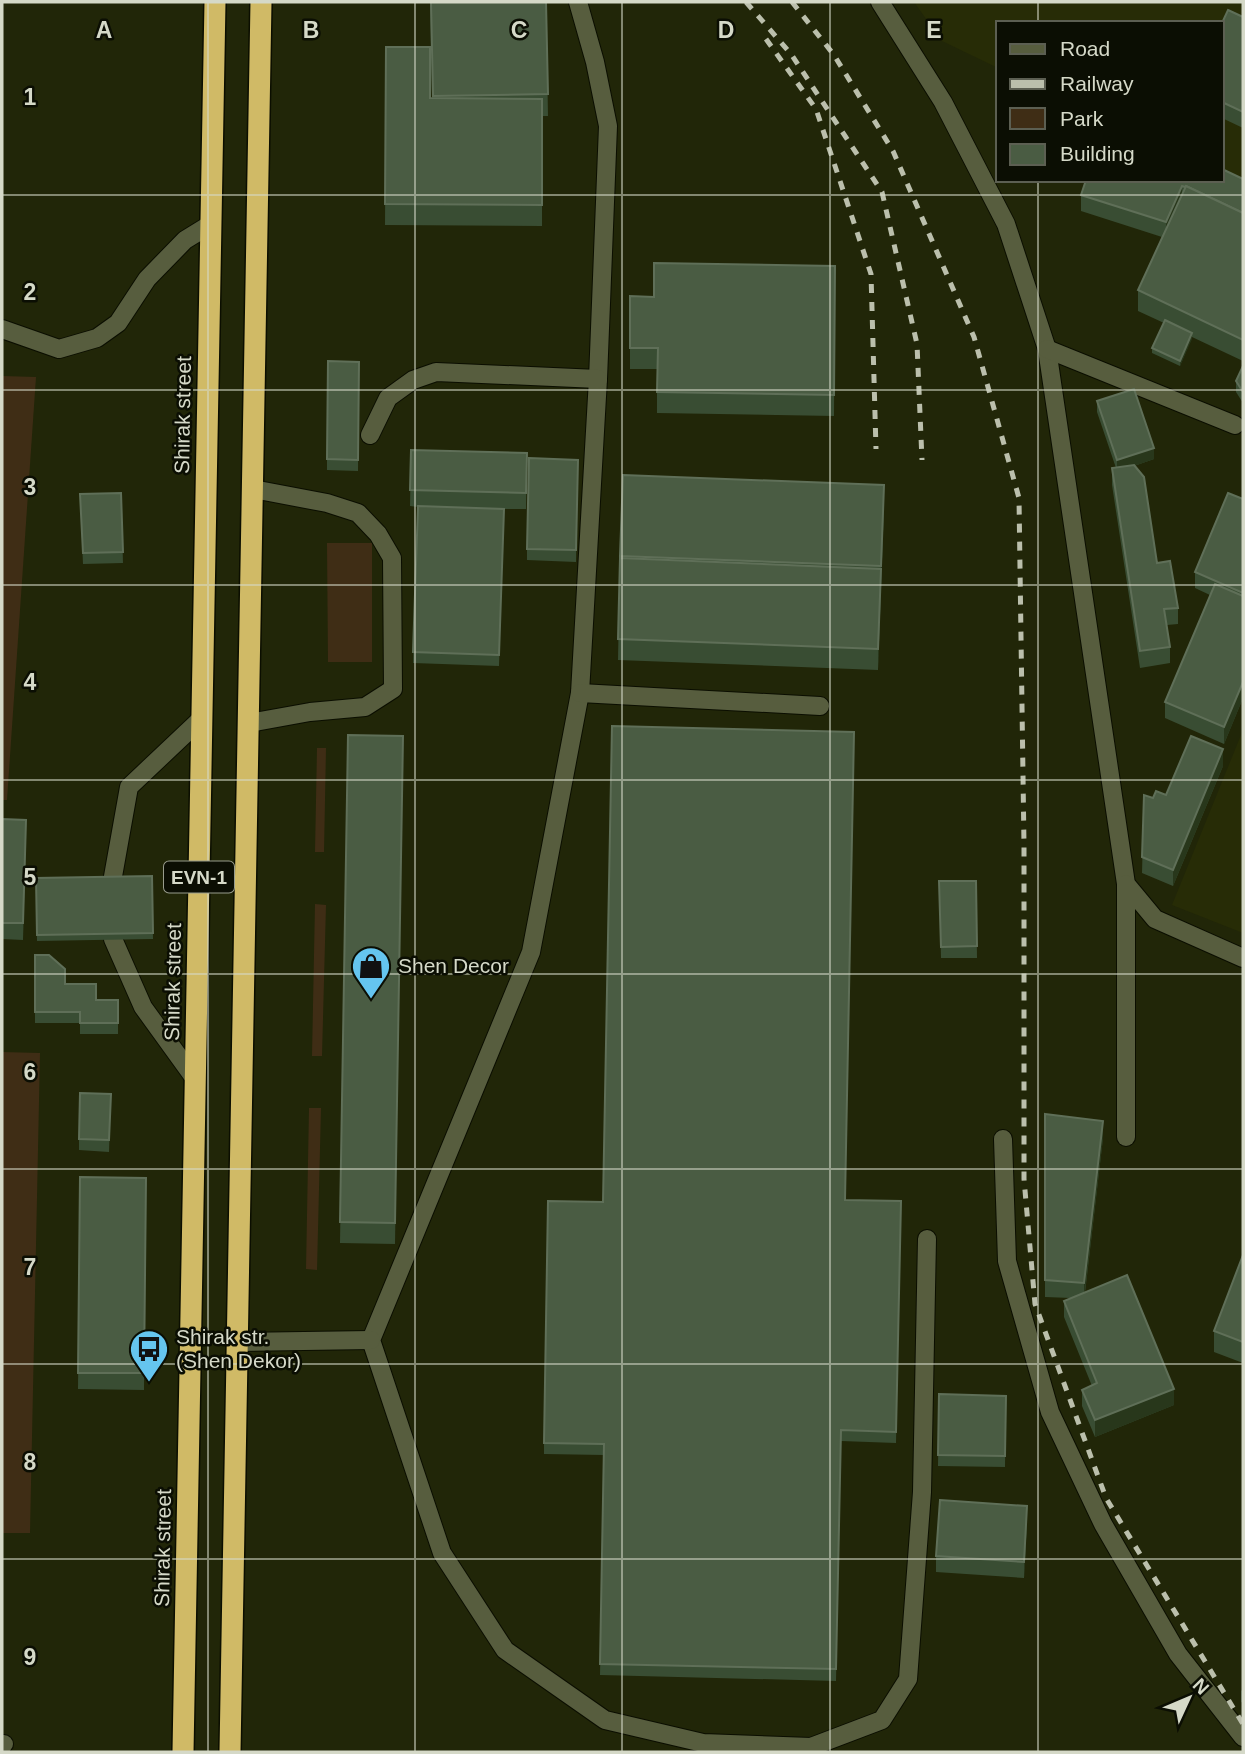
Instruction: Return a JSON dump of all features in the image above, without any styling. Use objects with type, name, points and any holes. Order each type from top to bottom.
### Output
[{"type":"highway","name":"Shirak street","points":[[183,1752],[215,2]]},
{"type":"highway","name":"EVN-1","points":[[230,1752],[261,2]]},
{"type":"lane","points":[[578,2],[595,62],[608,126],[598,379],[580,693],[531,952],[371,1340],[442,1553],[505,1650],[605,1720],[704,1743],[811,1747],[882,1720],[908,1679],[922,1492],[927,1239]]},
{"type":"lane","points":[[880,2],[943,102],[1006,224],[1047,349],[1126,884],[1126,1137]]},
{"type":"lane","points":[[2,329],[59,349],[97,338],[118,323],[147,279],[185,240],[211,224]]},
{"type":"lane","points":[[1047,349],[1235,425]]},
{"type":"lane","points":[[370,435],[388,398],[413,380],[436,372],[598,379]]},
{"type":"lane","points":[[249,723],[310,712],[365,707],[393,689],[392,558],[378,534],[358,513],[327,503],[253,489]]},
{"type":"lane","points":[[580,693],[820,706]]},
{"type":"lane","points":[[112,882],[130,787],[202,718]]},
{"type":"lane","points":[[1126,884],[1155,919],[1243,958]]},
{"type":"lane","points":[[113,939],[143,1007],[195,1079]]},
{"type":"lane","points":[[1003,1139],[1007,1261],[1050,1412],[1103,1524],[1178,1654],[1243,1737]]},
{"type":"lane","points":[[238,1342],[371,1340]]},
{"type":"shaded area","points":[[914,2],[1243,2],[1243,186],[1224,177],[1224,21],[996,21],[996,67],[942,41]]},
{"type":"shaded area","points":[[1243,730],[1243,933],[1172,905]]},
{"type":"green space","points":[[2,376],[36,377],[7,800],[2,800]]},
{"type":"green space","points":[[327,543],[372,543],[372,662],[328,662]]},
{"type":"green space","points":[[317,748],[326,748],[324,852],[315,852]]},
{"type":"green space","points":[[315,904],[326,905],[322,1056],[312,1056]]},
{"type":"green space","points":[[2,1052],[40,1053],[30,1533],[2,1533]]},
{"type":"green space","points":[[309,1108],[321,1108],[317,1270],[306,1269]]},
{"type":"building","points":[[431,2],[546,2],[548,94],[433,96]]},
{"type":"building","points":[[1228,10],[1243,17],[1243,112],[1224,103],[1223,21]]},
{"type":"building","points":[[386,47],[430,47],[430,98],[542,99],[542,205],[385,204]]},
{"type":"building","points":[[1224,170],[1243,179],[1243,213],[1186,186],[1182,186],[1166,222],[1081,195],[1085,182],[1224,182]]},
{"type":"building","points":[[1186,186],[1243,213],[1243,340],[1138,290]]},
{"type":"building","points":[[654,263],[835,266],[834,395],[657,392],[658,348],[630,348],[630,296],[654,297]]},
{"type":"building","points":[[1165,320],[1192,333],[1180,361],[1152,348]]},
{"type":"building","points":[[328,361],[359,362],[358,460],[327,459]]},
{"type":"building","points":[[1243,366],[1243,392],[1236,381]]},
{"type":"building","points":[[1134,389],[1154,448],[1117,460],[1097,401]]},
{"type":"building","points":[[411,450],[527,453],[526,493],[410,490]]},
{"type":"building","points":[[529,458],[578,460],[576,550],[527,549]]},
{"type":"building","points":[[1134,465],[1144,477],[1157,563],[1170,561],[1178,608],[1164,609],[1170,647],[1140,651],[1112,468]]},
{"type":"building","points":[[623,475],[884,485],[881,566],[620,556]]},
{"type":"building","points":[[121,493],[123,552],[83,553],[80,494]]},
{"type":"building","points":[[1228,493],[1243,499],[1243,593],[1195,572]]},
{"type":"building","points":[[418,506],[504,509],[499,655],[413,652]]},
{"type":"building","points":[[620,558],[881,569],[878,649],[618,639]]},
{"type":"building","points":[[1215,584],[1243,596],[1243,682],[1224,727],[1165,702]]},
{"type":"building","points":[[612,726],[854,732],[845,1200],[901,1201],[896,1432],[841,1430],[836,1669],[600,1664],[604,1444],[544,1443],[548,1201],[603,1202]]},
{"type":"building","name":"Shen Decor","points":[[348,735],[403,736],[395,1223],[340,1222]]},
{"type":"building","points":[[1191,736],[1223,749],[1173,870],[1142,857],[1144,795],[1153,798],[1156,791],[1166,795]]},
{"type":"building","points":[[2,819],[26,820],[23,923],[2,923]]},
{"type":"building","points":[[152,876],[153,933],[37,935],[36,878]]},
{"type":"building","points":[[939,881],[976,881],[977,946],[941,947]]},
{"type":"building","points":[[35,955],[49,955],[65,969],[65,984],[96,984],[96,1000],[118,1000],[118,1023],[80,1023],[80,1012],[35,1012]]},
{"type":"building","points":[[80,1093],[111,1094],[109,1140],[79,1139]]},
{"type":"building","points":[[1045,1114],[1103,1121],[1084,1283],[1045,1280]]},
{"type":"building","points":[[80,1177],[146,1178],[144,1373],[78,1373]]},
{"type":"building","points":[[1243,1255],[1243,1342],[1214,1331]]},
{"type":"building","points":[[1127,1275],[1174,1389],[1095,1420],[1082,1390],[1097,1383],[1064,1301]]},
{"type":"building","points":[[939,1394],[1006,1396],[1005,1456],[938,1455]]},
{"type":"building","points":[[940,1500],[1027,1506],[1024,1562],[936,1556]]},
{"type":"railway","points":[[746,2],[791,54],[882,192],[917,344],[922,460]]},
{"type":"railway","points":[[792,2],[834,55],[893,151],[974,337],[1019,498],[1024,845],[1024,1179],[1035,1304],[1106,1498],[1243,1724]]},
{"type":"railway","points":[[766,39],[816,109],[871,274],[876,449]]},
{"type":"place","name":"Shen Decor","points":[[371,1000]]},
{"type":"place","name":"Shirak str. (Shen Dekor)","points":[[149,1383]]}]
